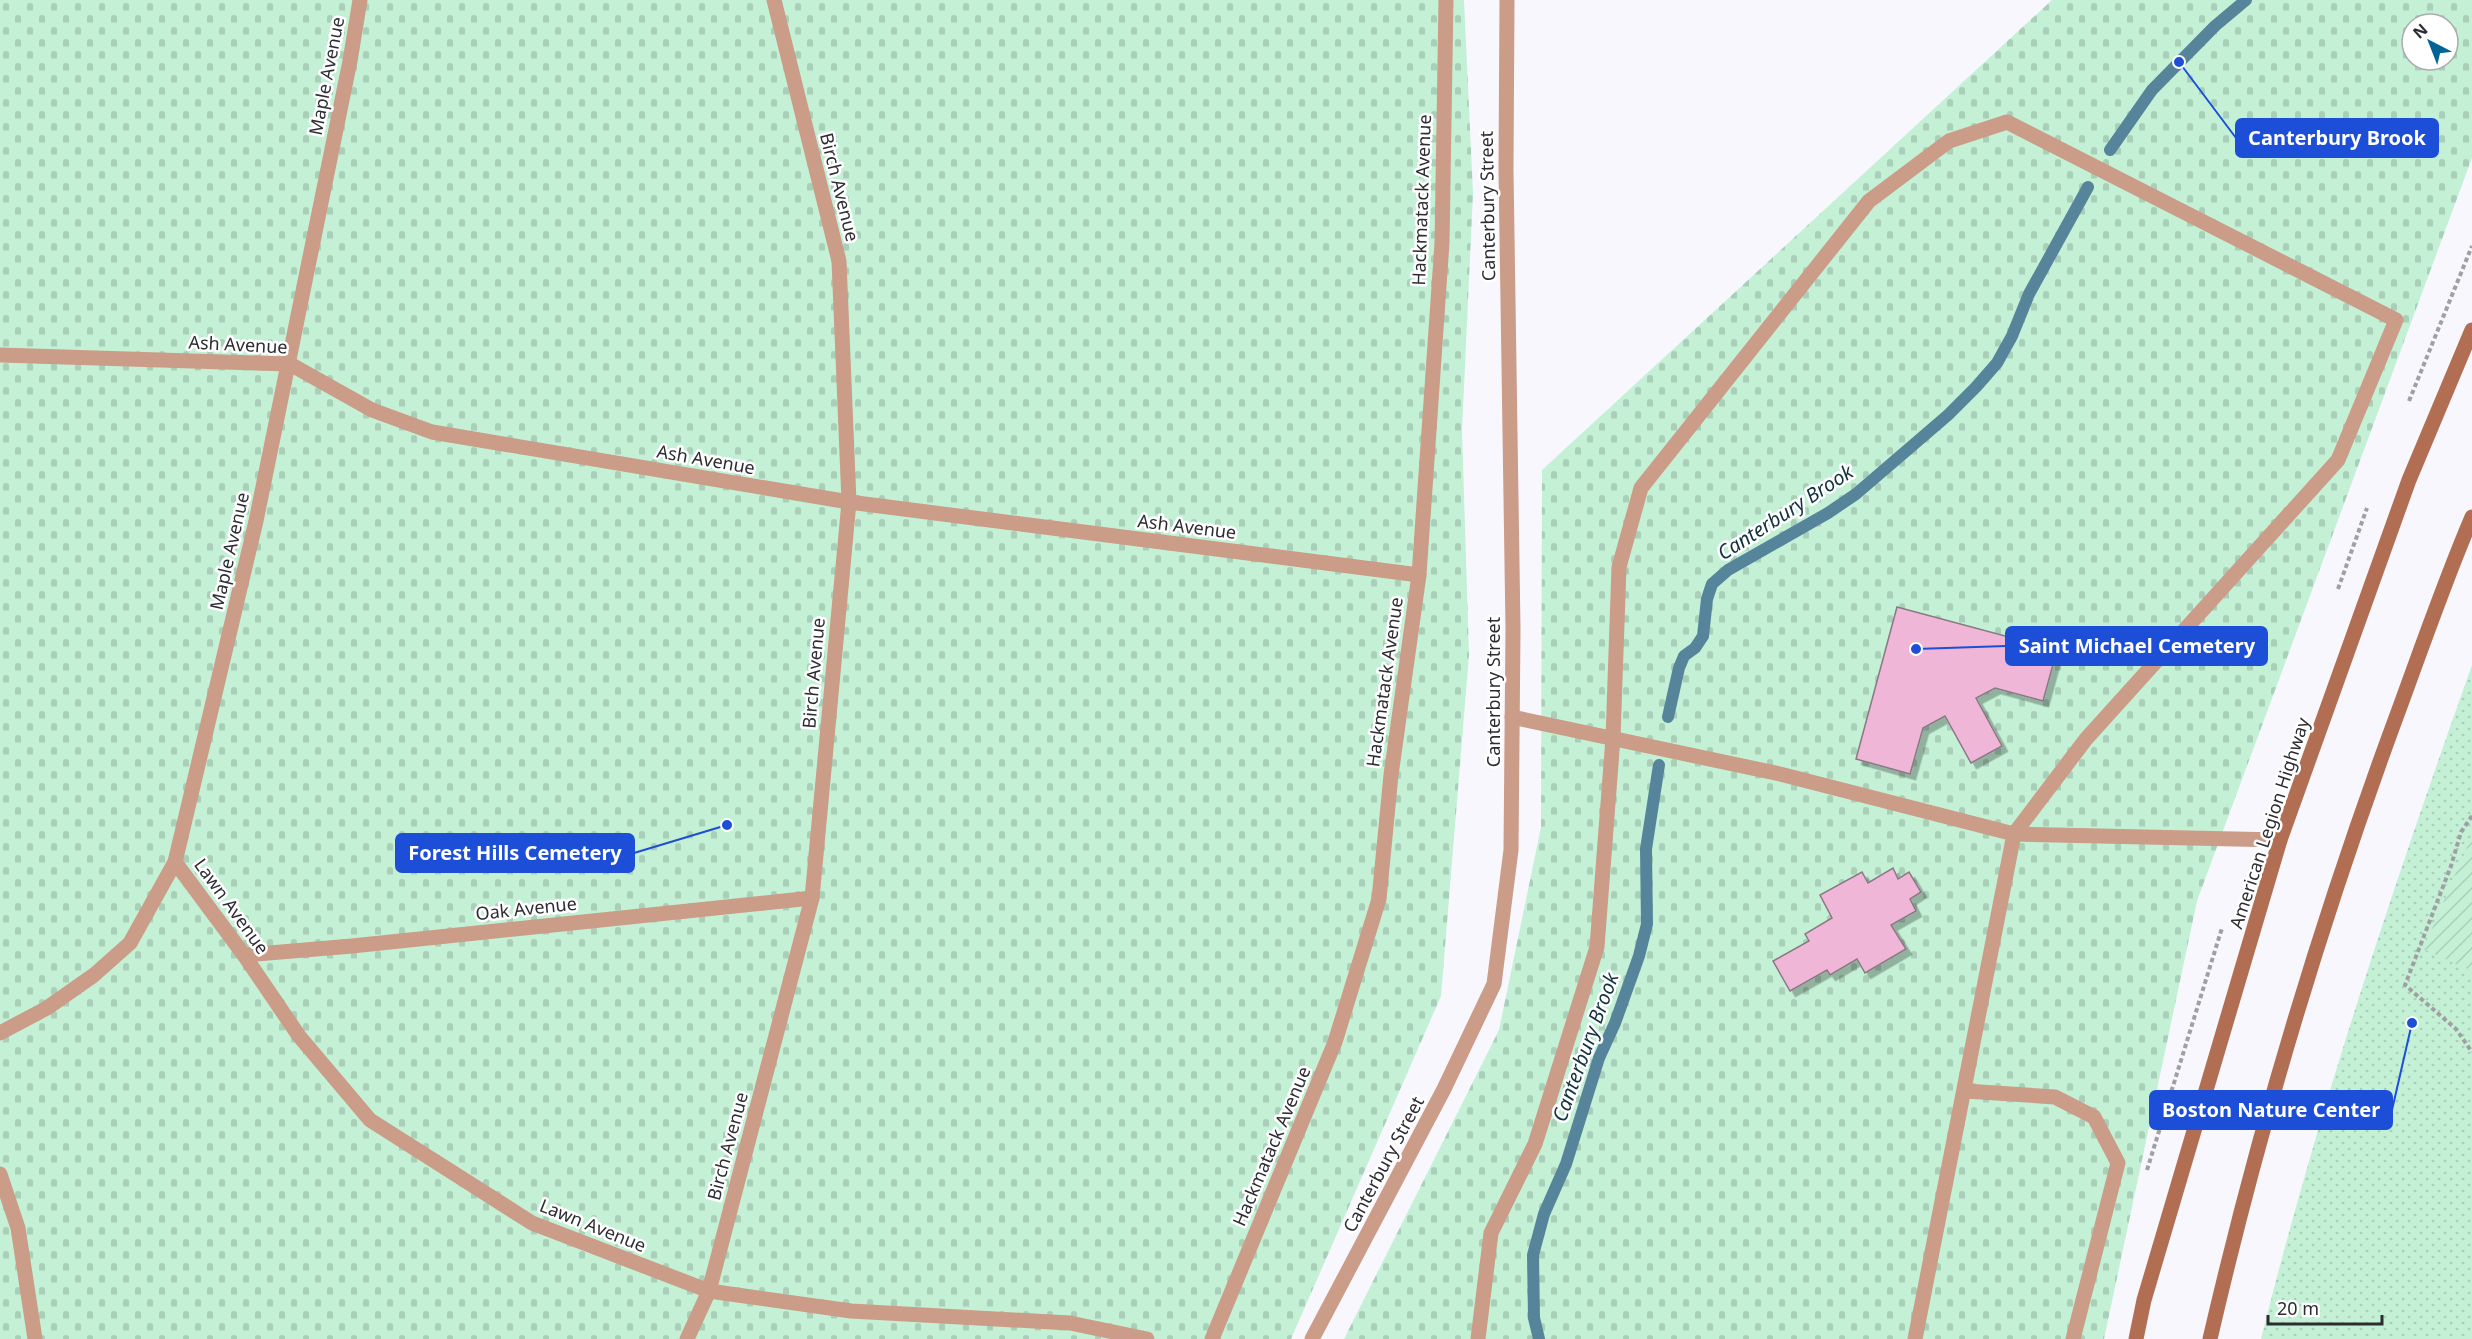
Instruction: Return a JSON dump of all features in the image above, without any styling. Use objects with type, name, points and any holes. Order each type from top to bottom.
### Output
[{"type":"main road","name":"American Legion Highway","points":[[2136,1339],[2144,1300],[2280,840],[2409,480],[2472,330]]},
{"type":"main road","points":[[2210,1339],[2229,1256],[2302,991],[2364,803],[2453,562],[2472,517]]},
{"type":"street","name":"Maple Avenue","points":[[0,1033],[46,1008],[94,975],[130,944],[175,862],[256,521],[290,364],[360,0]]},
{"type":"street","name":"Birch Avenue","points":[[687,1339],[710,1291],[812,898],[849,502],[839,261],[774,0]]},
{"type":"street","name":"Hackmatack Avenue","points":[[1212,1339],[1335,1042],[1379,899],[1391,775],[1419,575],[1442,243],[1446,0]]},
{"type":"street","name":"Canterbury Street","points":[[1312,1339],[1444,1089],[1494,984],[1511,850],[1513,629],[1506,170],[1507,0]]},
{"type":"street","points":[[1478,1339],[1491,1233],[1535,1144],[1597,947],[1613,738],[1619,567],[1641,488],[1869,201],[1948,141],[2007,122],[2396,320],[2338,460],[2086,739],[2014,834],[1915,1339]]},
{"type":"street","name":"Ash Avenue","points":[[0,355],[290,364],[372,410],[432,432],[849,502],[1419,575]]},
{"type":"street","points":[[1512,717],[1780,774],[2014,834],[2280,840]]},
{"type":"street","name":"Lawn Avenue","points":[[175,862],[244,955],[299,1036],[370,1120],[532,1223],[710,1291],[851,1311],[1070,1323],[1147,1339]]},
{"type":"street","name":"Oak Avenue","points":[[244,955],[352,946],[812,898]]},
{"type":"street","points":[[1965,1091],[2055,1097],[2094,1117],[2118,1163],[2073,1339]]},
{"type":"street","points":[[0,1174],[18,1227],[35,1339]]},
{"type":"path","points":[[2472,816],[2461,832],[2451,866],[2405,985],[2456,1029],[2472,1052]]},
{"type":"green space","points":[[0,0],[1464,0],[1473,193],[1462,430],[1469,655],[1441,996],[1291,1339],[0,1339]]},
{"type":"green space","points":[[2052,0],[2472,0],[2472,158],[2197,901],[2104,1339],[1344,1339],[1499,1030],[1541,827],[1542,470]]},
{"type":"green space","points":[[2472,665],[2472,1339],[2261,1339],[2307,1168],[2358,999]]},
{"type":"green space","points":[[2472,836],[2472,971],[2423,949]]},
{"type":"building","points":[[1897,607],[2057,650],[2043,701],[1995,688],[1976,698],[2002,746],[1971,763],[1945,716],[1923,728],[1910,774],[1856,759]]},
{"type":"building","points":[[1893,868],[1898,879],[1909,872],[1921,892],[1910,899],[1916,911],[1891,925],[1906,949],[1865,973],[1857,959],[1830,975],[1827,970],[1790,991],[1773,961],[1809,941],[1805,934],[1832,918],[1820,895],[1862,872],[1868,883]]},
{"type":"waterway","name":"Canterbury Brook","points":[[2110,150],[2152,90],[2215,26],[2246,0]]},
{"type":"waterway","name":"Canterbury Brook","points":[[1668,717],[1684,656],[1695,648],[1703,636],[1707,599],[1712,584],[1728,570],[1828,513],[1856,494],[1948,415],[1976,387],[1997,363],[2012,336],[2029,294],[2088,187]]},
{"type":"waterway","name":"Canterbury Brook","points":[[1539,1339],[1534,1318],[1533,1255],[1544,1214],[1566,1164],[1599,1058],[1615,1023],[1639,956],[1647,924],[1646,849],[1659,765]]},
{"type":"place","name":"Canterbury Brook","points":[[2179,62]]},
{"type":"place","name":"Saint Michael Cemetery","points":[[1916,649]]},
{"type":"place","name":"Forest Hills Cemetery","points":[[727,825]]},
{"type":"place","name":"Boston Nature Center","points":[[2412,1023]]}]
